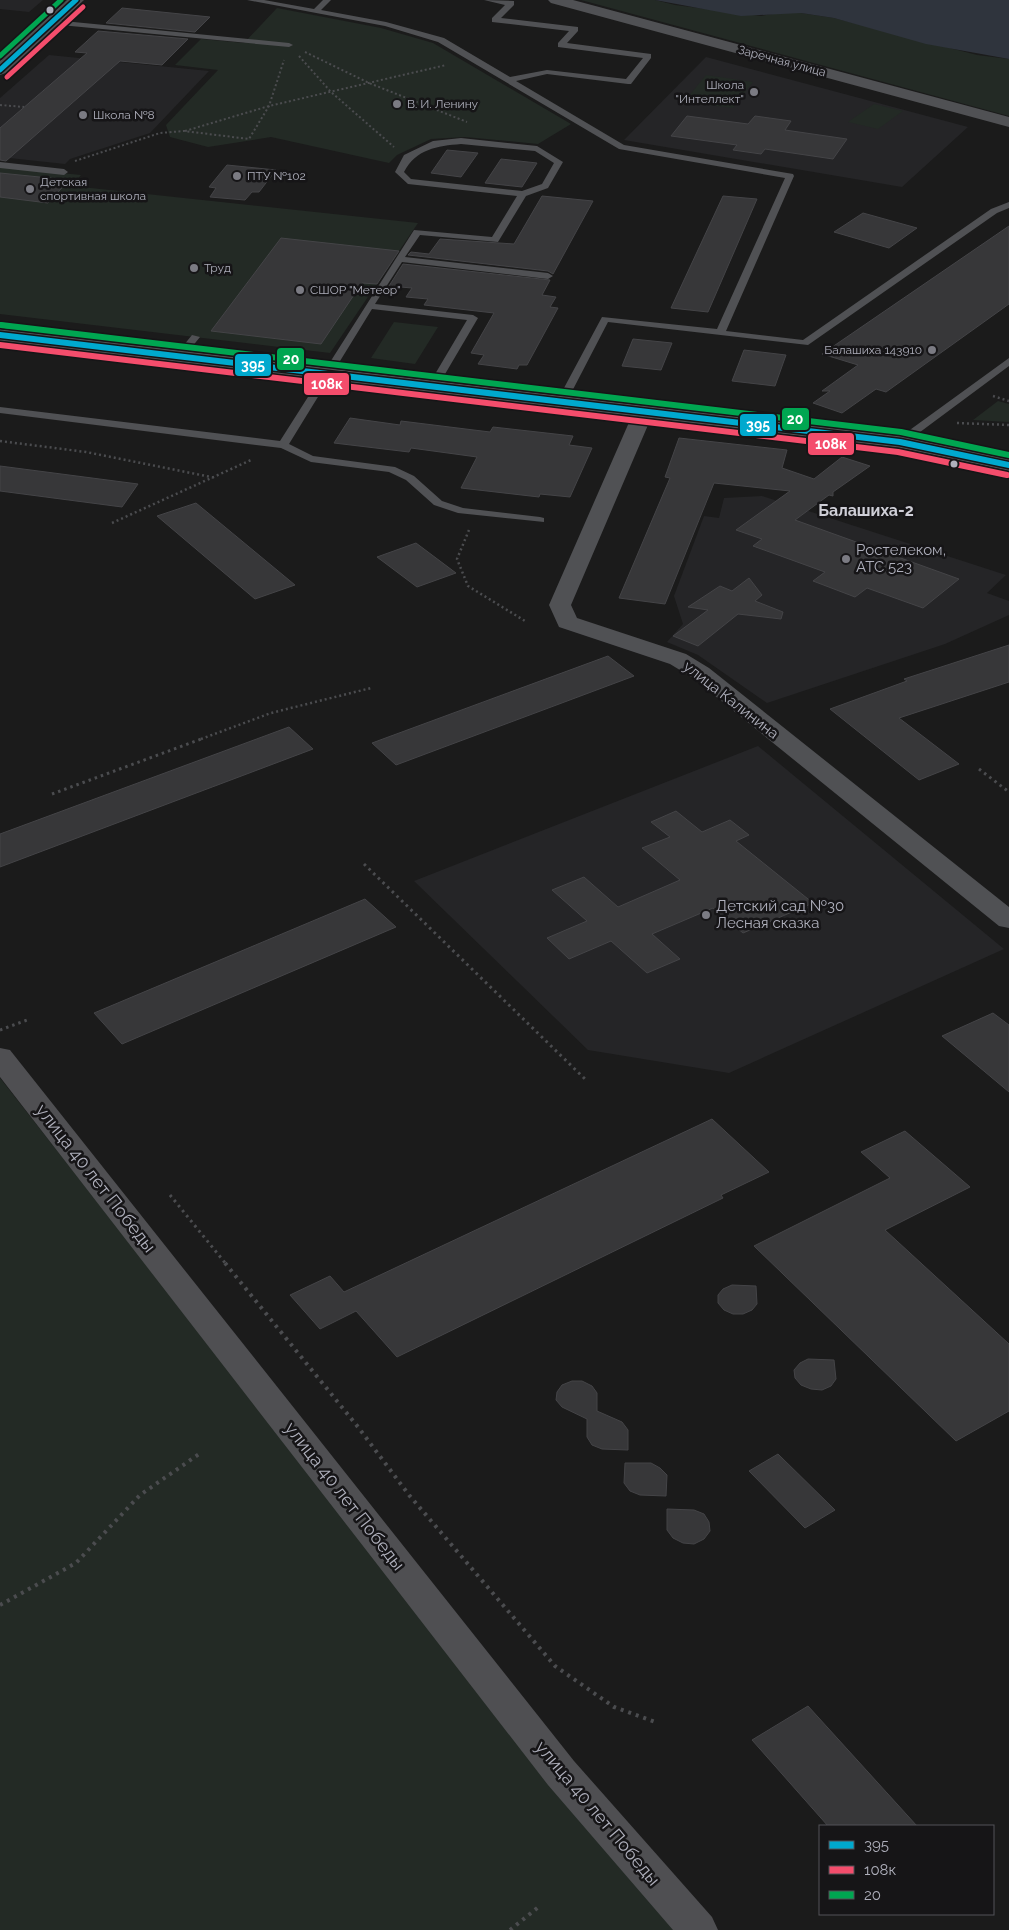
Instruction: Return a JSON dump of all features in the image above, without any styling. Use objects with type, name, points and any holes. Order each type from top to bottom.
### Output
[{"type":"main road","points":[[0,70],[76,0]]},
{"type":"main road","points":[[0,334],[900,442],[1009,465]]},
{"type":"main road","name":"улица 40 лет Победы","points":[[0,1057],[562,1773],[698,1930]]},
{"type":"street","name":"Заречная улица","points":[[556,0],[1009,122]]},
{"type":"street","name":"улица Калинина","points":[[644,411],[560,605],[567,622],[678,659],[701,672],[1009,920]]},
{"type":"lane","points":[[251,0],[386,24],[441,40],[622,147],[790,176],[720,332]]},
{"type":"lane","points":[[315,12],[327,0]]},
{"type":"lane","points":[[488,0],[511,2],[495,20],[575,29],[561,45],[648,56],[628,82],[547,72],[509,80]]},
{"type":"lane","points":[[53,22],[289,44]]},
{"type":"lane","points":[[461,142],[537,149],[559,162],[545,186],[523,194],[408,181],[399,172],[407,157],[436,143],[461,142]]},
{"type":"lane","points":[[0,165],[64,172]]},
{"type":"lane","points":[[283,445],[416,232],[495,240],[523,194]]},
{"type":"lane","points":[[562,401],[605,319],[805,343],[994,211],[1009,205]]},
{"type":"lane","points":[[399,259],[548,276]]},
{"type":"lane","points":[[369,306],[473,318],[433,386]]},
{"type":"lane","points":[[180,356],[195,337]]},
{"type":"lane","points":[[900,442],[1009,361]]},
{"type":"lane","points":[[0,410],[283,445],[311,459],[391,469],[410,478],[438,503],[462,511],[540,520]]},
{"type":"path","points":[[289,44],[369,83],[472,124]]},
{"type":"path","points":[[289,44],[331,92],[407,157]]},
{"type":"path","points":[[184,131],[249,139],[269,106],[289,44]]},
{"type":"path","points":[[64,172],[76,160],[160,133],[184,131],[269,106],[473,59]]},
{"type":"path","points":[[0,105],[24,107]]},
{"type":"path","points":[[987,394],[1009,401]]},
{"type":"path","points":[[952,423],[1009,425]]},
{"type":"path","points":[[0,441],[80,451],[216,478]]},
{"type":"path","points":[[112,523],[216,478],[283,445]]},
{"type":"path","points":[[485,513],[467,531],[457,559],[468,586],[525,621]]},
{"type":"path","points":[[52,794],[271,713],[371,688]]},
{"type":"path","points":[[979,769],[1009,792]]},
{"type":"path","points":[[364,864],[585,1079]]},
{"type":"path","points":[[0,1030],[28,1020]]},
{"type":"path","points":[[170,1195],[358,1427],[408,1495],[555,1666],[614,1707],[655,1722]]},
{"type":"path","points":[[0,1605],[76,1562],[140,1495],[202,1452]]},
{"type":"path","points":[[510,1930],[541,1904]]},
{"type":"shaded area","points":[[0,0],[43,0],[29,12],[0,9]]},
{"type":"shaded area","points":[[581,0],[655,0],[675,5],[761,16],[779,13],[801,13],[834,18],[977,55],[1009,59],[1009,116]]},
{"type":"shaded area","points":[[655,0],[1009,0],[1009,59],[926,44],[834,18],[801,13],[741,16]]},
{"type":"shaded area","points":[[277,8],[381,28],[433,43],[571,124],[538,144],[465,137],[431,139],[397,155],[389,163],[271,137],[208,147],[170,137],[166,125],[218,70],[175,65],[201,39],[244,43]]},
{"type":"shaded area","name":"Школа №8","points":[[49,55],[209,71],[150,133],[70,159],[65,164],[0,157],[0,98]]},
{"type":"shaded area","name":"Школа \"Интеллект\"","points":[[706,57],[968,127],[902,187],[624,140]]},
{"type":"shaded area","points":[[706,75],[753,82],[733,108],[684,102]]},
{"type":"shaded area","points":[[874,104],[903,111],[878,129],[848,122]]},
{"type":"shaded area","name":"Труд","points":[[0,167],[81,175],[72,186],[418,223],[330,353],[0,314]]},
{"type":"shaded area","points":[[394,322],[438,327],[415,364],[371,358]]},
{"type":"shaded area","points":[[998,401],[1009,404],[1009,422],[973,420]]},
{"type":"shaded area","points":[[762,496],[1006,575],[987,593],[1009,601],[1009,615],[945,644],[767,703],[698,655],[667,642],[683,624],[674,596],[704,516],[719,518],[724,498]]},
{"type":"shaded area","name":"Детский сад №30 Лесная сказка","points":[[758,746],[1004,949],[729,1073],[588,1050],[414,881]]},
{"type":"shaded area","points":[[0,1078],[531,1755],[676,1930],[0,1930]]},
{"type":"building","points":[[122,8],[210,17],[195,32],[106,23]]},
{"type":"building","points":[[98,31],[188,39],[162,65],[120,61],[6,161],[0,160],[0,128],[87,53],[75,52]]},
{"type":"building","points":[[687,116],[748,124],[755,116],[791,121],[785,130],[847,139],[833,159],[765,149],[761,154],[733,150],[737,145],[671,136]]},
{"type":"building","points":[[447,150],[478,153],[461,177],[431,173]]},
{"type":"building","points":[[501,159],[537,163],[522,187],[485,183]]},
{"type":"building","points":[[227,165],[276,170],[259,192],[252,192],[245,200],[210,197],[216,188],[209,187]]},
{"type":"building","name":"Детская спортивная школа","points":[[0,173],[69,180],[48,203],[0,197]]},
{"type":"building","points":[[542,196],[593,201],[553,274],[548,271],[408,255],[411,252],[429,254],[440,239],[514,244]]},
{"type":"building","points":[[723,196],[757,199],[708,312],[671,308]]},
{"type":"building","points":[[863,213],[917,228],[889,248],[834,232]]},
{"type":"building","points":[[1009,226],[1009,304],[886,392],[876,389],[842,413],[813,403],[830,391],[822,391],[858,365],[822,354]]},
{"type":"building","name":"СШОР \"Метеор\"","points":[[281,238],[399,251],[377,284],[362,283],[321,344],[211,331]]},
{"type":"building","points":[[403,264],[550,280],[542,295],[556,297],[550,307],[558,308],[527,365],[519,365],[517,369],[478,364],[484,355],[471,353],[494,313],[424,305],[428,299],[406,297],[412,288],[389,286]]},
{"type":"building","points":[[633,339],[672,343],[661,370],[622,366]]},
{"type":"building","points":[[744,350],[786,355],[775,386],[732,381]]},
{"type":"building","points":[[350,418],[400,425],[401,421],[490,432],[493,427],[573,436],[569,445],[592,448],[570,497],[540,494],[539,497],[461,488],[477,457],[411,448],[409,452],[334,443]]},
{"type":"building","points":[[679,438],[787,450],[782,468],[814,479],[842,457],[870,466],[833,492],[833,496],[829,495],[795,520],[959,579],[923,608],[867,588],[855,597],[813,581],[825,572],[753,546],[762,539],[736,530],[790,491],[714,483],[665,604],[619,598],[670,478],[665,477]]},
{"type":"building","points":[[0,466],[138,484],[122,507],[0,491]]},
{"type":"building","points":[[196,503],[295,585],[255,599],[157,516]]},
{"type":"building","points":[[416,543],[456,573],[417,587],[377,557]]},
{"type":"building","points":[[749,578],[762,595],[755,601],[783,612],[781,619],[738,614],[698,646],[673,636],[708,610],[688,607],[720,586],[732,591]]},
{"type":"building","points":[[1009,645],[1009,682],[899,718],[959,764],[919,780],[830,709],[907,681],[904,679]]},
{"type":"building","points":[[608,656],[634,676],[396,765],[372,743]]},
{"type":"building","points":[[289,727],[313,749],[0,867],[0,834]]},
{"type":"building","points":[[676,811],[702,832],[730,820],[749,835],[736,841],[813,903],[743,933],[713,908],[652,934],[680,959],[647,973],[611,941],[569,959],[547,938],[587,921],[552,890],[584,877],[618,907],[680,880],[642,848],[670,837],[651,822]]},
{"type":"building","points":[[365,899],[396,927],[122,1044],[94,1013]]},
{"type":"building","points":[[993,1013],[1009,1025],[1009,1092],[942,1036]]},
{"type":"building","points":[[712,1119],[769,1172],[721,1195],[723,1198],[397,1357],[356,1311],[320,1329],[290,1295],[330,1276],[344,1292]]},
{"type":"building","points":[[905,1131],[970,1187],[885,1230],[1009,1344],[1009,1411],[956,1441],[754,1246],[890,1178],[861,1152]]},
{"type":"building","points":[[732,1285],[756,1286],[757,1304],[752,1310],[743,1314],[733,1314],[724,1310],[718,1303],[718,1295],[723,1289]]},
{"type":"building","points":[[808,1359],[834,1360],[836,1379],[831,1386],[822,1390],[811,1389],[801,1385],[795,1378],[794,1370],[800,1363]]},
{"type":"building","points":[[572,1381],[582,1381],[592,1386],[597,1393],[597,1411],[622,1422],[628,1430],[628,1450],[602,1449],[592,1445],[587,1437],[587,1419],[562,1407],[556,1400],[557,1392],[562,1385]]},
{"type":"building","points":[[778,1454],[835,1510],[805,1528],[749,1471]]},
{"type":"building","points":[[625,1463],[651,1463],[660,1468],[667,1475],[666,1496],[640,1495],[630,1491],[624,1483]]},
{"type":"building","points":[[667,1509],[694,1510],[704,1514],[709,1522],[710,1531],[704,1539],[694,1544],[683,1543],[673,1538],[667,1530]]},
{"type":"building","points":[[808,1706],[916,1825],[827,1825],[752,1740]]},
{"type":"transit line","name":"20","points":[[0,56],[61,0]]},
{"type":"transit line","name":"395","points":[[0,70],[76,0]]},
{"type":"transit line","name":"108к","points":[[7,77],[83,7]]},
{"type":"transit line","name":"20","points":[[1,325],[901,432],[1009,455]]},
{"type":"transit line","name":"395","points":[[0,335],[900,442],[1009,465]]},
{"type":"transit line","name":"108к","points":[[0,345],[898,452],[1007,475]]},
{"type":"place","name":"Школа \"Интеллект\"","points":[[754,92]]},
{"type":"place","name":"В. И. Ленину","points":[[397,104]]},
{"type":"place","name":"Школа №8","points":[[83,115]]},
{"type":"place","name":"ПТУ №102","points":[[237,176]]},
{"type":"place","name":"Детская спортивная школа","points":[[30,189]]},
{"type":"place","name":"Труд","points":[[194,268]]},
{"type":"place","name":"СШОР \"Метеор\"","points":[[300,290]]},
{"type":"place","name":"Балашиха 143910","points":[[932,350]]},
{"type":"place","name":"Ростелеком, АТС 523","points":[[846,559]]},
{"type":"place","name":"Детский сад №30 Лесная сказка","points":[[706,915]]},
{"type":"district","name":"Балашиха-2","points":[[866,510]]}]
